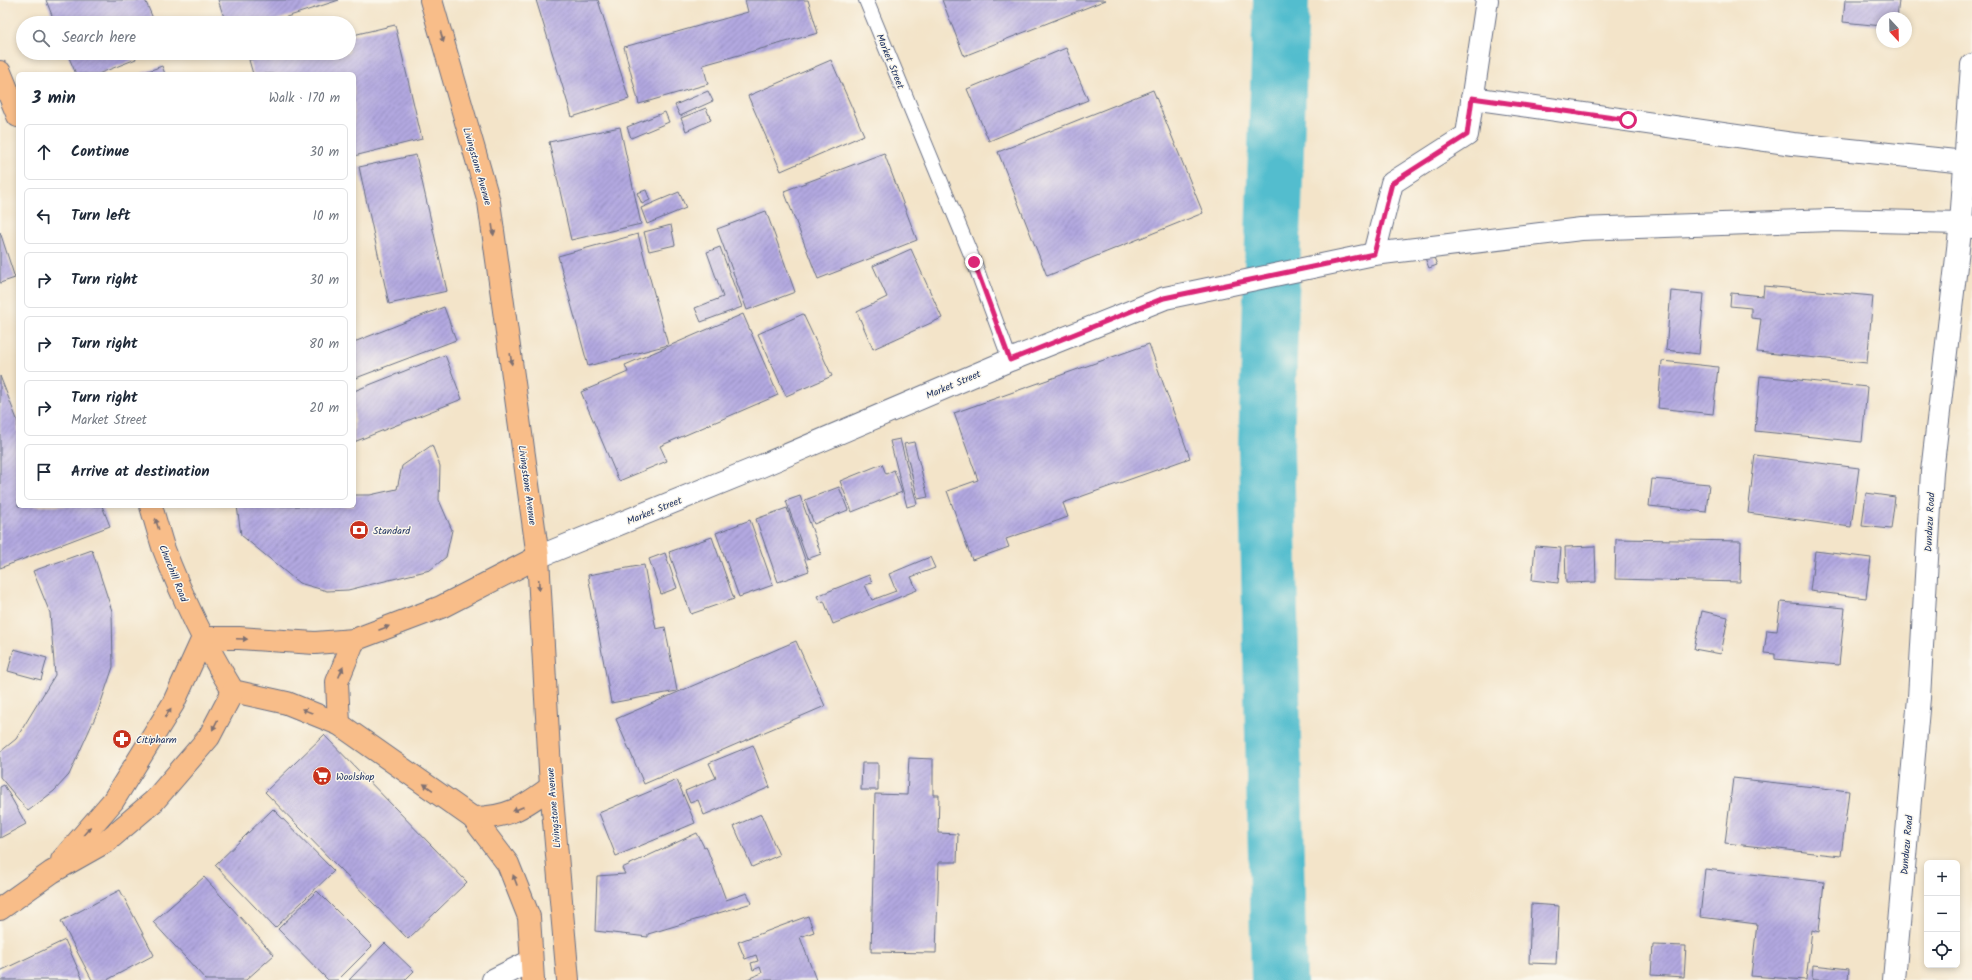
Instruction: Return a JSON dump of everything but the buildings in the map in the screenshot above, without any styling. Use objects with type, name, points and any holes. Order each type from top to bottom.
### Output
[{"type":"highway","name":"Livingstone Avenue","points":[[431,0],[490,202],[538,556],[551,787],[568,980]]},
{"type":"highway","points":[[0,72],[16,111]]},
{"type":"highway","name":"Churchill Road","points":[[152,508],[163,546],[178,585],[203,638],[233,691]]},
{"type":"highway","points":[[52,872],[113,801],[173,704],[203,638],[239,638],[315,643],[354,640],[441,607],[538,556]]},
{"type":"highway","points":[[339,724],[337,682],[354,640]]},
{"type":"highway","points":[[0,909],[52,872],[107,841],[154,801],[209,737],[233,691],[287,703],[339,724],[473,818],[508,864],[529,917],[532,970]]},
{"type":"highway","points":[[473,818],[495,818],[523,807],[551,787]]},
{"type":"street","points":[[1374,254],[1392,183],[1467,135],[1487,0]]},
{"type":"street","name":"Dunduzu Road","points":[[1894,980],[1919,698],[1932,472],[1966,225],[1965,162],[1972,64]]},
{"type":"street","points":[[1472,98],[1794,144],[1965,162]]},
{"type":"street","points":[[1010,360],[1164,298],[1374,254],[1581,229],[1831,220],[1966,225]]},
{"type":"street","name":"Market Street","points":[[538,556],[759,467],[1010,360]]},
{"type":"street","points":[[493,980],[532,970]]},
{"type":"lane","name":"Market Street","points":[[866,0],[974,262],[1010,360]]},
{"type":"waterway","points":[[1279,980],[1266,448],[1281,0]]},
{"type":"place","name":"Standard","points":[[359,530]]},
{"type":"place","name":"Citipharm","points":[[122,739]]},
{"type":"place","name":"Woolshop","points":[[322,776]]},
{"type":"route","points":[[974,262],[1010,360],[1164,298],[1374,254],[1392,183],[1467,135],[1472,98],[1628,120]]}]
